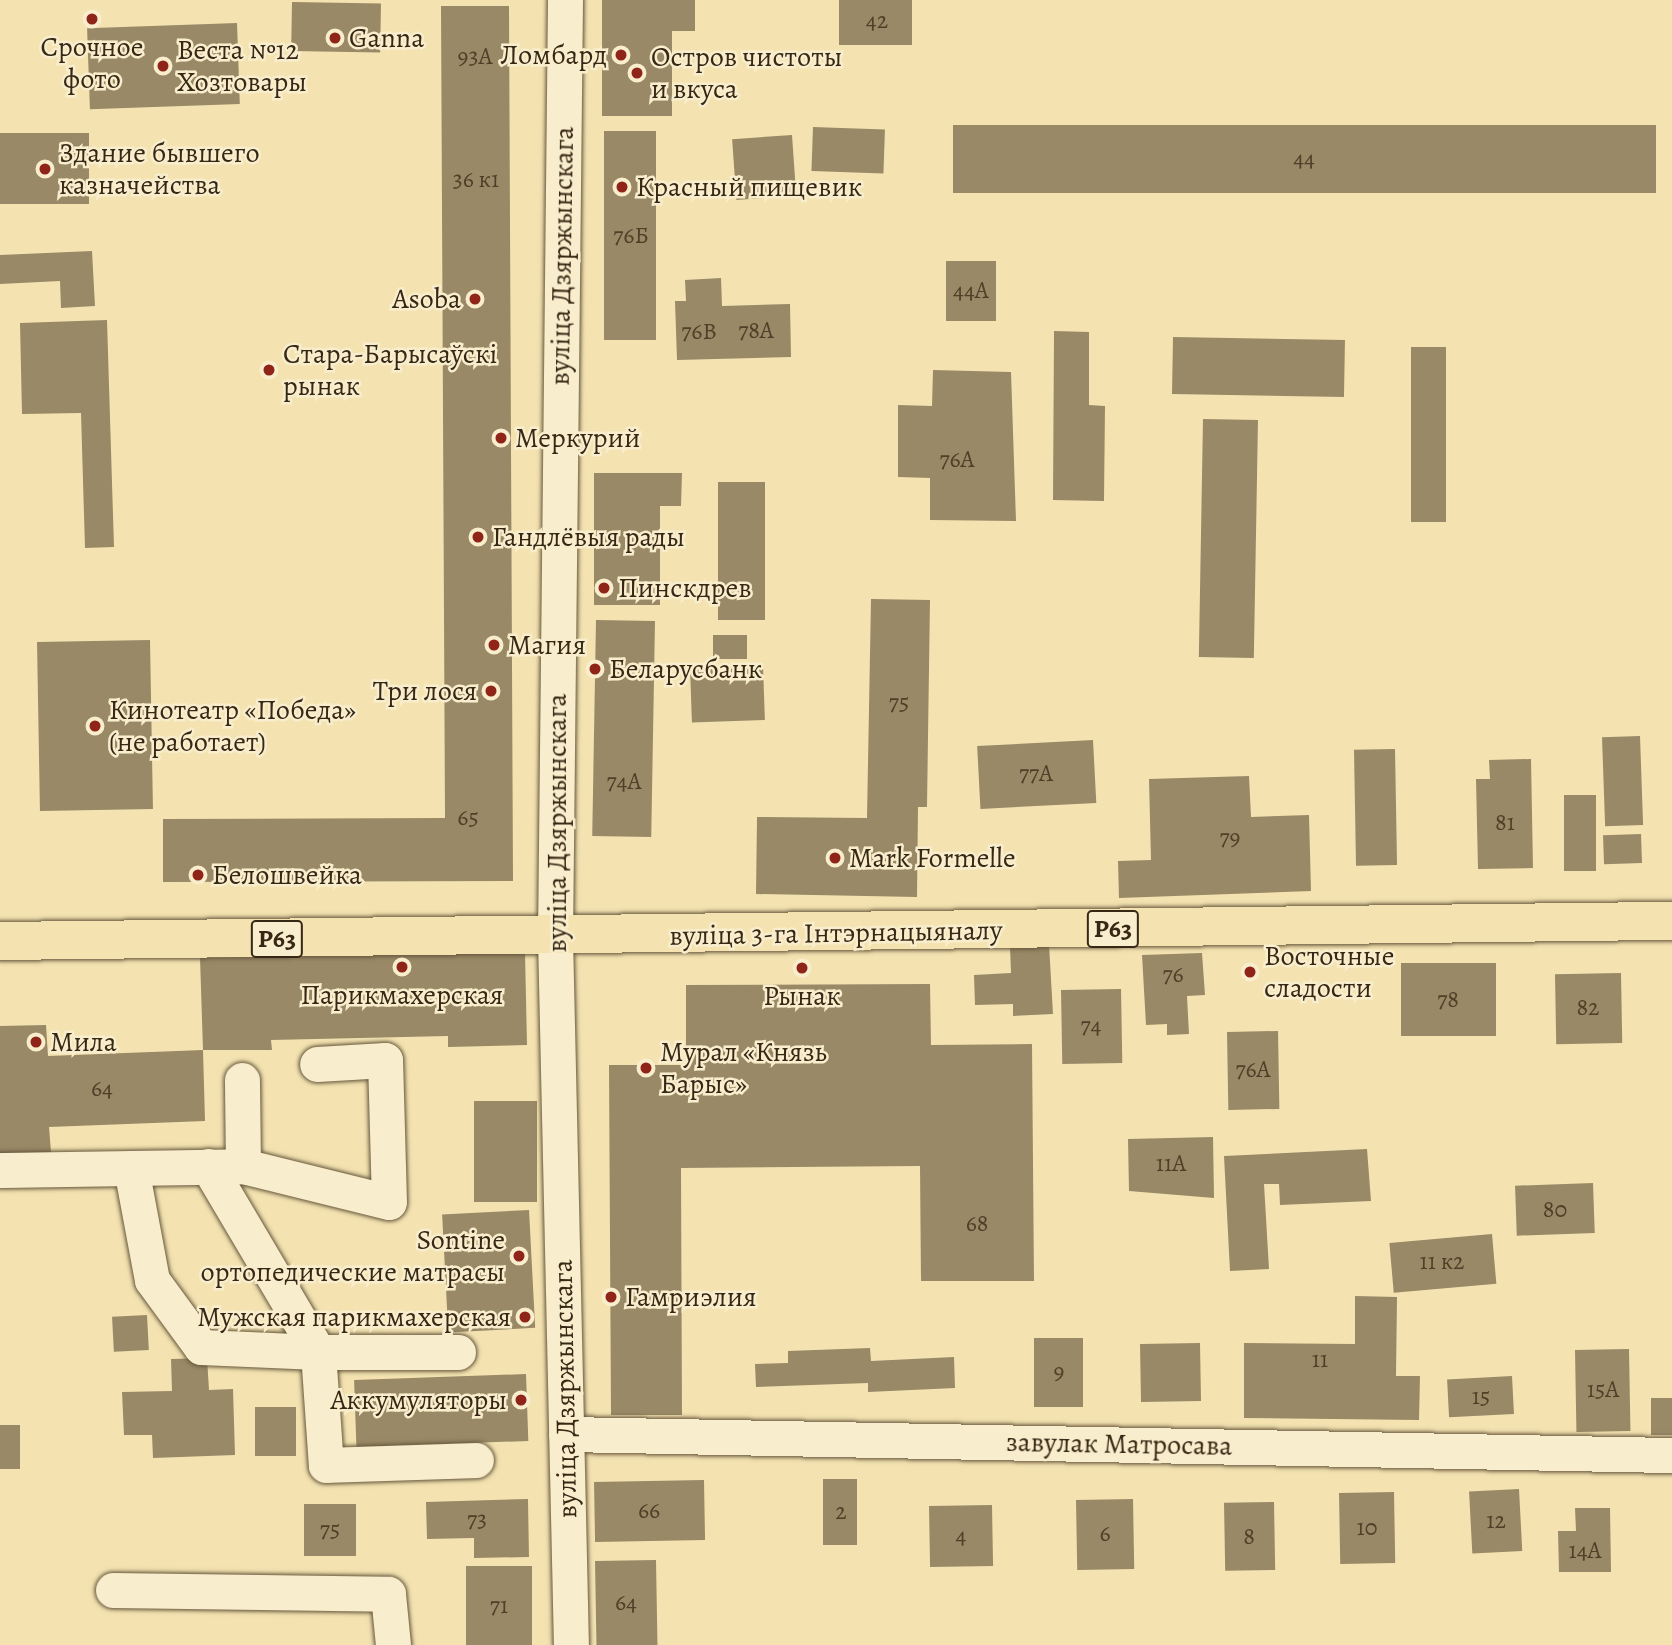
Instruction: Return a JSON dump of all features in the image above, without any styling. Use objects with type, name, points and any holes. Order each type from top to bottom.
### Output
[{"type":"main road","name":"вуліца 3-га Інтэрнацыяналу","points":[[0,941],[555,937],[1672,921]]},
{"type":"street","name":"вуліца Дзяржынскага","points":[[565,0],[555,937],[571,1645]]},
{"type":"street","points":[[0,1171],[243,1166],[389,1202],[385,1060],[317,1064]]},
{"type":"street","points":[[242,1080],[243,1166]]},
{"type":"street","points":[[208,1166],[318,1352],[326,1465],[477,1460]]},
{"type":"street","points":[[131,1168],[152,1280],[201,1347],[318,1352],[458,1352]]},
{"type":"street","name":"завулак Матросава","points":[[566,1434],[1672,1455]]},
{"type":"street","points":[[113,1590],[388,1594],[393,1645]]},
{"type":"building","name":"Остров чистоты и вкуса","points":[[602,0],[695,0],[695,31],[672,31],[672,116],[602,116]]},
{"type":"building","points":[[839,0],[912,0],[912,45],[839,45]]},
{"type":"building","points":[[292,2],[381,4],[380,53],[291,51]]},
{"type":"building","points":[[441,6],[509,6],[513,881],[163,882],[163,819],[445,818]]},
{"type":"building","name":"Веста №12 Хозтовары","points":[[237,23],[240,104],[90,109],[87,28]]},
{"type":"building","points":[[953,125],[1656,125],[1656,193],[953,193]]},
{"type":"building","points":[[813,127],[885,130],[883,173],[811,171]]},
{"type":"building","points":[[604,131],[656,131],[656,340],[604,340]]},
{"type":"building","name":"Здание бывшего казначейства","points":[[0,133],[89,133],[89,204],[0,204]]},
{"type":"building","points":[[792,135],[796,196],[736,200],[732,139]]},
{"type":"building","points":[[92,251],[95,306],[61,308],[60,281],[0,284],[0,255]]},
{"type":"building","points":[[946,261],[996,261],[996,321],[946,321]]},
{"type":"building","points":[[721,278],[722,306],[790,304],[791,357],[677,360],[675,301],[686,301],[685,280]]},
{"type":"building","points":[[107,320],[114,547],[85,548],[81,413],[22,414],[20,323]]},
{"type":"building","points":[[1054,331],[1089,332],[1089,405],[1105,406],[1104,501],[1053,500]]},
{"type":"building","points":[[1173,337],[1345,340],[1344,397],[1172,394]]},
{"type":"building","points":[[1411,347],[1446,347],[1446,522],[1411,522]]},
{"type":"building","points":[[933,370],[1011,372],[1016,521],[930,520],[930,478],[898,477],[898,405],[932,406]]},
{"type":"building","points":[[1203,419],[1258,420],[1254,658],[1199,657]]},
{"type":"building","points":[[594,473],[682,473],[681,506],[660,506],[660,605],[594,605]]},
{"type":"building","points":[[718,482],[765,482],[765,620],[718,620]]},
{"type":"building","points":[[871,599],[930,600],[927,807],[918,807],[917,897],[756,894],[757,817],[867,818]]},
{"type":"building","points":[[596,620],[655,621],[651,837],[592,836]]},
{"type":"building","points":[[713,635],[747,635],[747,659],[713,659]]},
{"type":"building","name":"Кинотеатр «Победа» (не работает)","points":[[150,640],[153,809],[40,811],[37,642]]},
{"type":"building","points":[[763,666],[765,720],[692,723],[690,669]]},
{"type":"building","points":[[1640,736],[1643,825],[1605,826],[1602,737]]},
{"type":"building","points":[[1093,740],[1096,803],[980,809],[977,746]]},
{"type":"building","points":[[1395,749],[1397,865],[1356,866],[1354,750]]},
{"type":"building","points":[[1531,759],[1533,868],[1478,869],[1476,779],[1490,779],[1489,760]]},
{"type":"building","points":[[1249,776],[1251,817],[1309,815],[1311,891],[1119,898],[1118,861],[1151,860],[1149,779]]},
{"type":"building","points":[[1564,795],[1596,795],[1596,871],[1564,871]]},
{"type":"building","points":[[1641,834],[1642,863],[1604,864],[1603,835]]},
{"type":"building","points":[[1049,944],[1053,1014],[1013,1016],[1013,1004],[975,1005],[974,975],[1011,973],[1010,946]]},
{"type":"building","points":[[525,952],[527,1045],[448,1047],[448,1036],[271,1040],[272,1050],[203,1050],[200,958]]},
{"type":"building","points":[[1202,953],[1205,995],[1187,996],[1189,1034],[1167,1035],[1167,1024],[1146,1025],[1142,955]]},
{"type":"building","points":[[1401,963],[1496,963],[1496,1036],[1401,1036]]},
{"type":"building","points":[[1621,973],[1622,1043],[1556,1044],[1555,974]]},
{"type":"building","points":[[930,984],[931,1045],[1032,1044],[1034,1281],[921,1281],[920,1166],[681,1168],[682,1415],[611,1415],[609,1065],[686,1065],[686,985]]},
{"type":"building","points":[[1121,989],[1122,1063],[1062,1064],[1061,990]]},
{"type":"building","points":[[46,1025],[48,1056],[203,1050],[205,1121],[49,1127],[51,1152],[0,1154],[0,1026]]},
{"type":"building","points":[[1278,1031],[1279,1109],[1228,1110],[1227,1032]]},
{"type":"building","points":[[474,1101],[537,1101],[537,1202],[474,1202]]},
{"type":"building","points":[[1213,1137],[1214,1198],[1129,1191],[1128,1139]]},
{"type":"building","points":[[1367,1149],[1371,1201],[1280,1205],[1279,1184],[1264,1184],[1269,1269],[1230,1271],[1224,1156]]},
{"type":"building","points":[[1593,1183],[1595,1233],[1517,1236],[1515,1186]]},
{"type":"building","points":[[529,1210],[535,1328],[448,1332],[442,1215]]},
{"type":"building","points":[[1492,1234],[1496,1284],[1394,1293],[1389,1243]]},
{"type":"building","points":[[1355,1296],[1397,1297],[1396,1376],[1420,1376],[1419,1420],[1244,1418],[1244,1343],[1355,1344]]},
{"type":"building","points":[[147,1315],[149,1350],[114,1352],[112,1317]]},
{"type":"building","points":[[1034,1338],[1083,1338],[1083,1407],[1034,1407]]},
{"type":"building","points":[[1200,1343],[1201,1401],[1141,1402],[1140,1344]]},
{"type":"building","points":[[870,1348],[871,1361],[954,1357],[955,1388],[868,1392],[868,1383],[756,1387],[755,1364],[788,1363],[788,1351]]},
{"type":"building","points":[[1629,1349],[1630,1431],[1576,1432],[1575,1350]]},
{"type":"building","points":[[207,1358],[209,1390],[233,1389],[235,1455],[153,1458],[152,1435],[124,1435],[122,1392],[172,1391],[171,1359]]},
{"type":"building","points":[[526,1374],[528,1441],[356,1447],[354,1380]]},
{"type":"building","points":[[1512,1376],[1514,1414],[1449,1417],[1447,1379]]},
{"type":"building","points":[[1651,1398],[1672,1398],[1672,1435],[1651,1435]]},
{"type":"building","points":[[255,1407],[296,1407],[296,1456],[255,1456]]},
{"type":"building","points":[[0,1425],[20,1425],[20,1469],[0,1469]]},
{"type":"building","points":[[823,1479],[857,1479],[857,1545],[823,1545]]},
{"type":"building","points":[[704,1480],[705,1540],[595,1542],[594,1482]]},
{"type":"building","points":[[1519,1489],[1522,1551],[1472,1554],[1469,1492]]},
{"type":"building","points":[[1394,1492],[1395,1563],[1340,1564],[1339,1493]]},
{"type":"building","points":[[528,1499],[529,1557],[474,1558],[474,1538],[427,1539],[426,1502]]},
{"type":"building","points":[[1133,1499],[1134,1569],[1077,1570],[1076,1500]]},
{"type":"building","points":[[1274,1502],[1275,1570],[1225,1571],[1224,1503]]},
{"type":"building","points":[[304,1504],[356,1504],[356,1556],[304,1556]]},
{"type":"building","points":[[992,1505],[993,1566],[930,1567],[929,1506]]},
{"type":"building","points":[[1575,1508],[1610,1508],[1611,1572],[1559,1572],[1558,1531],[1576,1531]]},
{"type":"building","points":[[656,1560],[657,1645],[596,1645],[595,1561]]},
{"type":"building","points":[[466,1566],[532,1566],[532,1645],[466,1645]]},
{"type":"place","name":"Срочное фото","points":[[92,19]]},
{"type":"place","name":"Ganna","points":[[335,38]]},
{"type":"place","name":"Ломбард","points":[[621,55]]},
{"type":"place","name":"Веста №12 Хозтовары","points":[[163,66]]},
{"type":"place","name":"Остров чистоты и вкуса","points":[[637,73]]},
{"type":"place","name":"Здание бывшего казначейства","points":[[45,169]]},
{"type":"place","name":"Красный пищевик","points":[[622,187]]},
{"type":"place","name":"Asoba","points":[[475,299]]},
{"type":"place","name":"Стара-Барысаўскі рынак","points":[[269,370]]},
{"type":"place","name":"Меркурий","points":[[501,438]]},
{"type":"place","name":"Гандлёвыя рады","points":[[478,537]]},
{"type":"place","name":"Пинскдрев","points":[[604,588]]},
{"type":"place","name":"Магия","points":[[494,645]]},
{"type":"place","name":"Беларусбанк","points":[[595,669]]},
{"type":"place","name":"Три лося","points":[[491,691]]},
{"type":"place","name":"Кинотеатр «Победа» (не работает)","points":[[95,726]]},
{"type":"place","name":"Mark Formelle","points":[[835,858]]},
{"type":"place","name":"Белошвейка","points":[[198,875]]},
{"type":"place","name":"Парикмахерская","points":[[402,967]]},
{"type":"place","name":"Рынак","points":[[802,968]]},
{"type":"place","name":"Восточные сладости","points":[[1250,972]]},
{"type":"place","name":"Мила","points":[[36,1042]]},
{"type":"place","name":"Мурал «Князь Барыс»","points":[[646,1068]]},
{"type":"place","name":"Sontine ортопедические матрасы","points":[[519,1256]]},
{"type":"place","name":"Гамриэлия","points":[[611,1297]]},
{"type":"place","name":"Мужская парикмахерская","points":[[525,1317]]},
{"type":"place","name":"Аккумуляторы","points":[[521,1400]]}]
